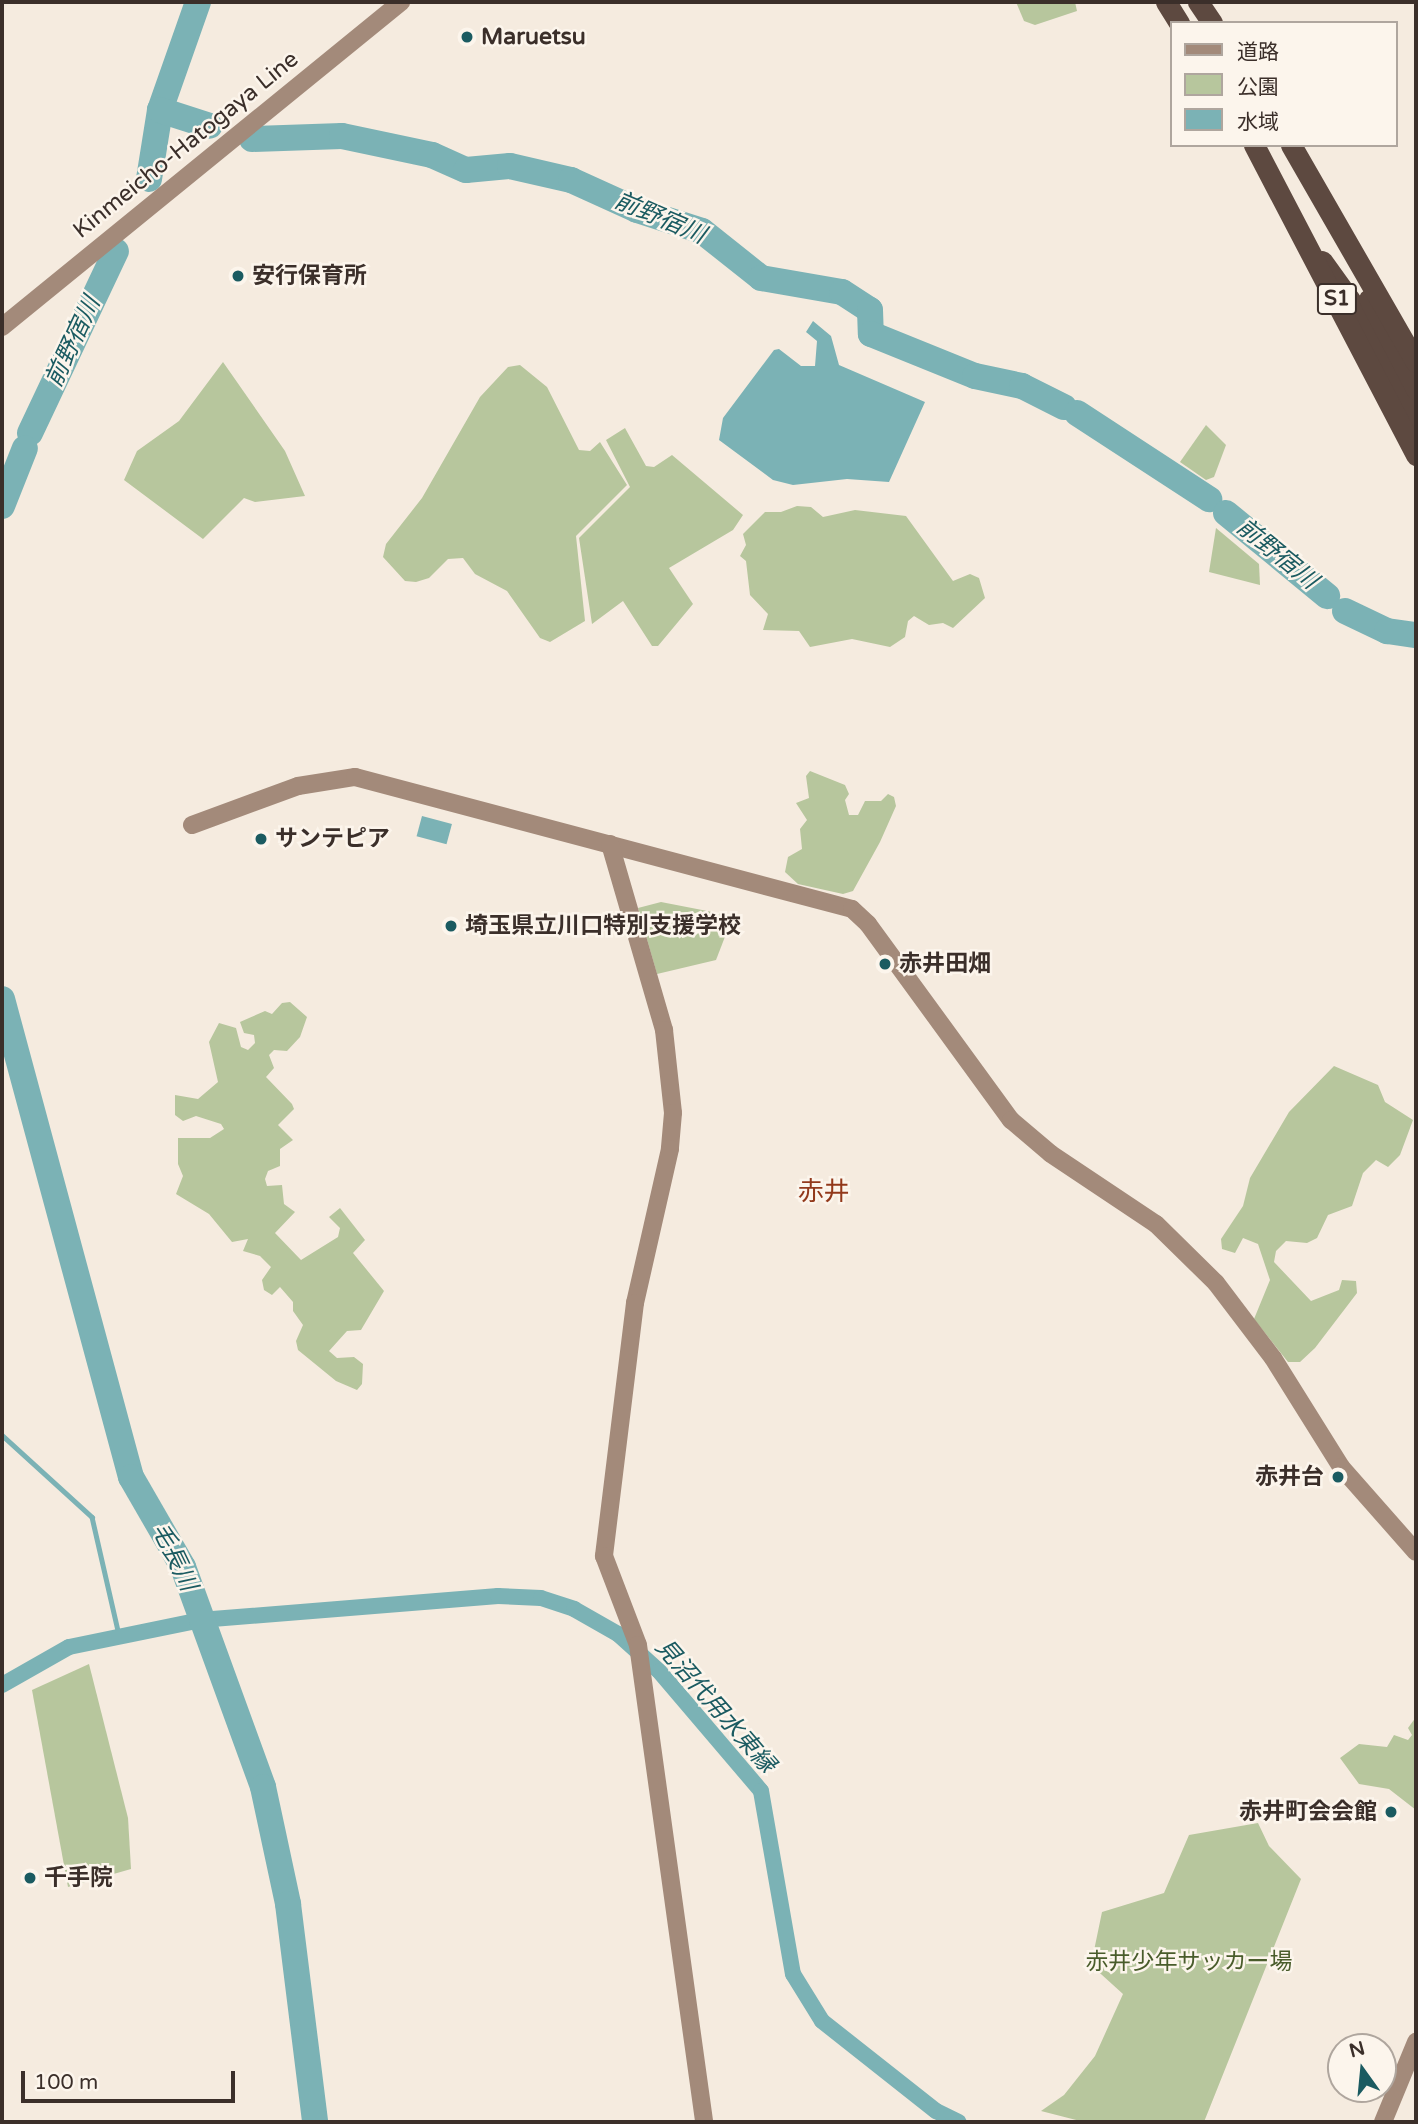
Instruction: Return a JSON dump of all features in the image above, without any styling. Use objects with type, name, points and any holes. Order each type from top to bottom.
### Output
[{"type":"highway","points":[[1166,2],[1178,21]]},
{"type":"highway","points":[[1200,2],[1214,21]]},
{"type":"highway","name":"S1","points":[[1255,147],[1416,455]]},
{"type":"highway","name":"S1","points":[[1292,147],[1410,380]]},
{"type":"highway","points":[[1312,169],[1360,282],[1410,380],[1416,426]]},
{"type":"highway","points":[[1273,192],[1410,380]]},
{"type":"street","name":"Kinmeicho-Hatogaya Line","points":[[2,327],[401,2]]},
{"type":"street","points":[[1158,2],[1170,21]]},
{"type":"street","points":[[1246,147],[1273,192],[1416,469]]},
{"type":"street","points":[[1298,147],[1384,287],[1416,350]]},
{"type":"street","points":[[192,825],[298,786],[355,777],[852,909],[863,917],[1011,1120],[1051,1154],[1156,1224],[1224,1292],[1273,1358],[1341,1467],[1416,1552]]},
{"type":"street","points":[[610,844],[664,1030],[673,1113],[670,1149],[635,1303],[604,1556],[638,1645],[704,2122]]},
{"type":"street","points":[[1383,2122],[1416,2042]]},
{"type":"green space","points":[[1016,2],[1075,2],[1077,11],[1035,25],[1024,21]]},
{"type":"green space","points":[[223,362],[285,451],[305,496],[255,502],[244,498],[203,539],[124,480],[137,451],[179,421]]},
{"type":"green space","points":[[520,365],[547,387],[579,450],[590,451],[600,442],[627,485],[576,536],[585,621],[550,642],[540,638],[507,591],[475,574],[463,558],[448,559],[429,578],[416,582],[405,581],[383,557],[386,544],[422,498],[480,397],[508,367]]},
{"type":"green space","points":[[1206,425],[1226,445],[1214,477],[1206,480],[1180,462]]},
{"type":"green space","points":[[625,428],[646,466],[654,467],[672,455],[743,515],[733,530],[669,568],[693,604],[658,646],[652,646],[623,601],[592,624],[579,538],[630,487],[606,440]]},
{"type":"green space","points":[[797,506],[811,507],[823,517],[855,510],[906,516],[953,581],[970,574],[979,578],[985,598],[953,628],[943,623],[929,625],[914,616],[908,621],[905,637],[890,647],[852,639],[810,647],[799,631],[763,630],[768,614],[750,595],[746,561],[740,556],[746,545],[743,534],[765,512],[781,512]]},
{"type":"green space","points":[[1216,528],[1259,564],[1260,585],[1209,572]]},
{"type":"green space","points":[[810,771],[845,785],[849,794],[845,800],[849,815],[858,815],[865,801],[881,801],[888,794],[894,797],[896,806],[853,891],[843,894],[798,884],[785,872],[788,857],[802,849],[800,829],[807,820],[796,803],[809,798],[806,776]]},
{"type":"green space","points":[[661,902],[733,916],[716,960],[657,974],[638,908]]},
{"type":"green space","points":[[290,1002],[307,1017],[300,1037],[287,1051],[274,1050],[269,1055],[274,1068],[266,1077],[292,1104],[294,1109],[278,1125],[293,1140],[280,1149],[280,1166],[268,1171],[265,1179],[267,1186],[282,1185],[284,1204],[295,1212],[275,1233],[301,1260],[338,1237],[340,1228],[329,1217],[340,1208],[365,1240],[353,1253],[384,1291],[361,1330],[347,1331],[329,1351],[337,1358],[354,1357],[363,1364],[362,1384],[357,1390],[336,1381],[298,1350],[296,1341],[303,1325],[293,1311],[293,1302],[280,1287],[272,1295],[264,1290],[262,1280],[271,1267],[260,1256],[243,1251],[248,1239],[232,1242],[209,1214],[176,1194],[183,1176],[178,1164],[178,1138],[210,1138],[224,1129],[221,1124],[196,1116],[183,1121],[175,1115],[175,1095],[198,1099],[218,1082],[209,1042],[219,1023],[236,1028],[241,1047],[248,1050],[255,1043],[254,1035],[244,1033],[240,1022],[265,1011],[272,1014],[282,1003]]},
{"type":"green space","points":[[1334,1066],[1378,1085],[1385,1102],[1413,1120],[1400,1155],[1388,1167],[1376,1160],[1363,1173],[1352,1206],[1328,1215],[1317,1238],[1307,1243],[1286,1241],[1276,1251],[1274,1262],[1311,1301],[1339,1290],[1342,1280],[1356,1281],[1357,1293],[1315,1348],[1300,1362],[1288,1362],[1254,1319],[1270,1280],[1258,1244],[1243,1238],[1235,1253],[1222,1249],[1221,1239],[1243,1206],[1250,1178],[1289,1112]]},
{"type":"green space","points":[[89,1664],[128,1818],[131,1869],[68,1887],[32,1690]]},
{"type":"green space","points":[[1416,1717],[1416,1810],[1389,1789],[1359,1784],[1340,1758],[1359,1744],[1387,1747],[1394,1735],[1408,1740],[1412,1735],[1408,1728]]},
{"type":"green space","name":"赤井少年サッカー場","points":[[1258,1823],[1269,1846],[1301,1879],[1204,2122],[1084,2122],[1041,2111],[1064,2095],[1095,2056],[1123,1994],[1091,1965],[1102,1912],[1164,1893],[1189,1835]]},
{"type":"water","points":[[813,321],[831,336],[839,365],[925,402],[889,482],[847,479],[793,485],[773,480],[719,440],[723,418],[774,350],[779,349],[801,366],[815,366],[817,341],[806,332]]},
{"type":"water","points":[[422,816],[452,824],[447,844],[417,836]]},
{"type":"waterway","points":[[160,110],[198,2]]},
{"type":"waterway","name":"前野宿川","points":[[149,179],[160,110],[210,126]]},
{"type":"waterway","name":"前野宿川","points":[[252,139],[342,136],[432,155],[466,170],[510,166],[571,180],[637,210],[702,231],[761,278],[842,292],[870,310],[871,334],[975,376],[1022,386],[1064,407]]},
{"type":"waterway","name":"前野宿川","points":[[30,433],[116,251]]},
{"type":"waterway","name":"前野宿川","points":[[1077,413],[1209,499]]},
{"type":"waterway","name":"前野宿川","points":[[2,506],[25,448]]},
{"type":"waterway","name":"前野宿川","points":[[1226,513],[1327,596]]},
{"type":"waterway","name":"前野宿川","points":[[1345,611],[1387,631],[1416,635]]},
{"type":"waterway","name":"毛長川","points":[[2,999],[131,1477],[183,1567],[263,1787],[288,1904],[315,2122]]},
{"type":"waterway","points":[[2,1435],[92,1517],[119,1635]]},
{"type":"waterway","name":"見沼代用水東縁","points":[[2,1685],[69,1647],[200,1620],[498,1596],[541,1598],[574,1609],[618,1634],[659,1671],[761,1791],[793,1974],[822,2021],[936,2111],[959,2122]]},
{"type":"place","name":"Maruetsu","points":[[467,37]]},
{"type":"place","name":"安行保育所","points":[[238,276]]},
{"type":"place","name":"サンテピア","points":[[261,839]]},
{"type":"place","name":"埼玉県立川口特別支援学校","points":[[451,926]]},
{"type":"place","name":"赤井田畑","points":[[885,964]]},
{"type":"place","name":"赤井台","points":[[1338,1477]]},
{"type":"place","name":"赤井町会会館","points":[[1391,1812]]},
{"type":"place","name":"千手院","points":[[30,1878]]},
{"type":"district","name":"赤井","points":[[824,1192]]}]
